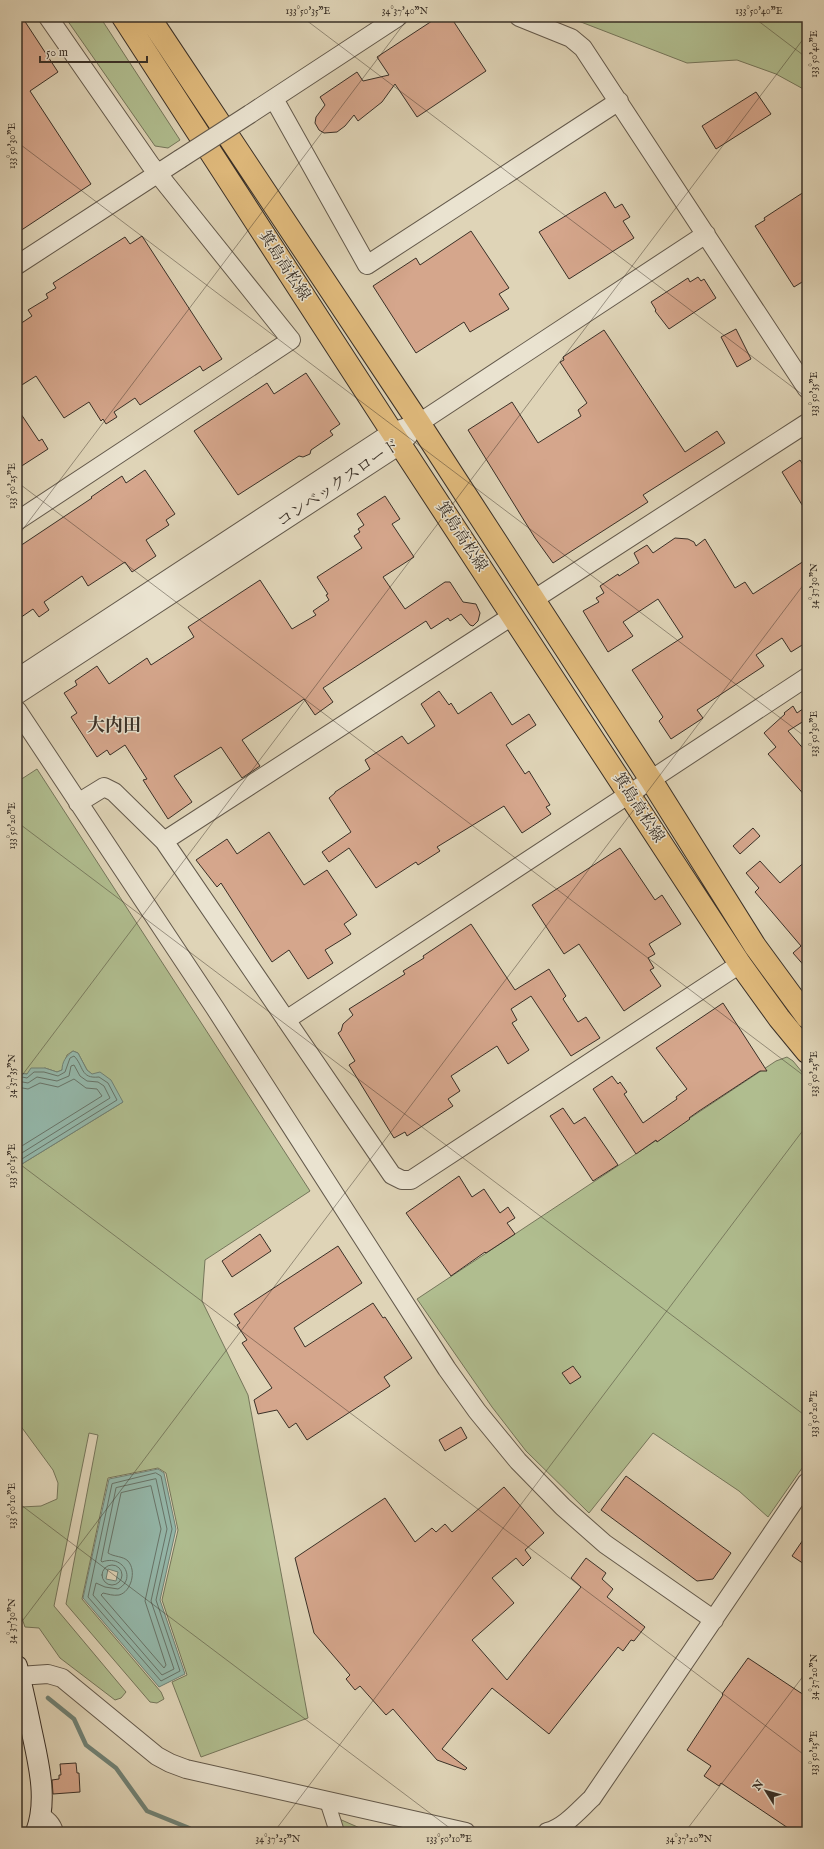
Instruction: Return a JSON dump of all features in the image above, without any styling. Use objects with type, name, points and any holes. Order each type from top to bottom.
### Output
[{"type":"main road","name":"箕島高松線","points":[[123,17],[396,439],[740,964],[779,1018],[807,1052]]},
{"type":"main road","name":"箕島高松線","points":[[148,17],[419,423],[651,780],[755,946],[807,1017]]},
{"type":"main road","points":[[18,1671],[39,1767],[41,1790],[38,1822]]},
{"type":"street","points":[[17,521],[291,340],[157,174],[48,17]]},
{"type":"street","points":[[17,265],[398,17]]},
{"type":"street","points":[[519,17],[571,38],[583,48],[807,389]]},
{"type":"street","points":[[274,99],[367,265],[619,101]]},
{"type":"street","name":"コンベックスロード","points":[[17,695],[419,423],[706,234]]},
{"type":"street","points":[[533,600],[807,423]]},
{"type":"street","name":"コンベックスロード","points":[[17,678],[396,439]]},
{"type":"street","points":[[164,841],[512,616]]},
{"type":"street","points":[[286,1020],[807,677]]},
{"type":"street","points":[[17,710],[219,1015],[447,1369],[477,1410],[518,1460],[563,1507],[605,1544],[714,1620]]},
{"type":"street","points":[[78,803],[104,787],[114,792],[164,841],[392,1175],[402,1180],[412,1180],[740,964]]},
{"type":"street","points":[[547,1832],[552,1831],[576,1814],[592,1798],[807,1482]]},
{"type":"street","points":[[18,1671],[48,1674],[62,1678],[157,1756],[186,1769],[466,1832]]},
{"type":"street","points":[[327,1801],[337,1832]]},
{"type":"street","points":[[38,1822],[50,1820],[56,1832]]},
{"type":"green space","points":[[65,17],[100,17],[180,140],[168,148],[155,146]]},
{"type":"green space","points":[[568,17],[807,17],[807,91],[776,74],[737,60],[687,63]]},
{"type":"green space","points":[[37,769],[310,1191],[205,1260],[202,1301],[248,1395],[308,1718],[201,1757],[172,1682],[187,1675],[162,1600],[178,1530],[166,1473],[158,1468],[108,1478],[82,1599],[161,1692],[164,1699],[157,1703],[150,1702],[66,1604],[98,1435],[89,1433],[54,1606],[126,1692],[121,1698],[115,1700],[60,1658],[39,1628],[25,1627],[17,1604],[17,1538],[21,1507],[41,1506],[57,1499],[58,1483],[53,1470],[17,1421],[17,1167],[123,1102],[87,1070],[78,1053],[73,1051],[67,1055],[62,1070],[57,1072],[45,1068],[27,1074],[17,1073],[17,782]]},
{"type":"green space","points":[[787,1057],[793,1061],[807,1078],[807,1461],[768,1517],[739,1491],[653,1433],[589,1513],[526,1451],[492,1407],[417,1299],[776,1061]]},
{"type":"green space","points":[[337,1818],[369,1832],[343,1832]]},
{"type":"water","points":[[73,1051],[78,1053],[87,1070],[92,1074],[100,1072],[111,1080],[123,1102],[17,1167],[17,1073],[27,1074],[31,1068],[45,1068],[57,1072],[62,1070],[65,1059]]},
{"type":"water","points":[[158,1469],[164,1473],[176,1529],[160,1600],[185,1674],[159,1687],[83,1598],[109,1479]],"holes":[[[108,1569],[118,1572],[116,1581],[106,1579]]]},
{"type":"building","points":[[17,17],[22,17],[58,72],[30,91],[91,184],[17,233]]},
{"type":"building","points":[[435,19],[452,19],[486,71],[417,117],[395,84],[382,102],[358,121],[354,115],[345,126],[337,132],[324,133],[319,130],[315,123],[316,117],[325,105],[320,97],[357,72],[363,81],[389,75],[377,57]]},
{"type":"building","points":[[756,92],[771,114],[716,149],[702,126]]},
{"type":"building","points":[[807,190],[807,279],[794,287],[755,226],[765,220],[764,218]]},
{"type":"building","points":[[605,192],[615,208],[622,204],[630,217],[623,221],[634,238],[569,279],[539,232]]},
{"type":"building","points":[[471,231],[509,288],[499,294],[509,309],[470,332],[464,322],[416,353],[373,286],[416,258],[420,265]]},
{"type":"building","points":[[142,236],[222,359],[203,371],[200,366],[140,405],[135,398],[114,412],[117,417],[106,424],[103,419],[101,421],[89,402],[64,418],[36,376],[17,388],[17,326],[32,316],[28,310],[48,298],[46,294],[56,288],[53,283],[125,237],[130,244]]},
{"type":"building","points":[[698,277],[701,281],[704,279],[716,298],[669,329],[655,311],[656,310],[651,302],[688,278],[690,282]]},
{"type":"building","points":[[736,329],[751,359],[737,367],[721,337]]},
{"type":"building","points":[[604,330],[685,452],[717,431],[725,443],[643,495],[648,502],[553,563],[535,538],[468,430],[512,402],[538,443],[581,416],[578,410],[587,403],[560,362],[564,360],[563,357]]},
{"type":"building","points":[[306,373],[340,424],[330,431],[333,435],[311,450],[310,454],[303,457],[299,456],[238,495],[194,431],[267,383],[274,394]]},
{"type":"building","points":[[17,408],[39,441],[42,439],[48,449],[17,469]]},
{"type":"building","points":[[800,460],[807,471],[807,513],[782,472]]},
{"type":"building","points":[[145,470],[175,514],[166,520],[169,525],[146,540],[156,556],[132,572],[125,562],[88,586],[82,576],[44,602],[49,610],[39,617],[33,609],[17,620],[17,548],[122,476],[126,483]]},
{"type":"building","points":[[385,496],[400,519],[392,524],[414,557],[383,577],[405,609],[445,582],[450,582],[463,602],[476,604],[480,613],[478,621],[473,626],[470,625],[461,614],[450,621],[448,618],[431,629],[426,621],[323,688],[333,702],[315,715],[304,699],[242,740],[260,766],[242,778],[221,747],[174,776],[192,802],[168,819],[143,780],[147,779],[125,745],[110,755],[107,750],[97,757],[71,717],[77,713],[64,693],[77,685],[75,681],[97,666],[109,684],[147,658],[151,665],[194,637],[188,627],[260,580],[292,629],[316,615],[313,611],[329,600],[326,595],[328,594],[317,577],[362,548],[354,536],[360,532],[358,529],[364,525],[357,514]]},
{"type":"building","points":[[675,538],[688,539],[694,542],[696,546],[705,539],[735,588],[745,582],[753,594],[807,559],[807,642],[791,652],[782,638],[756,655],[764,666],[697,710],[703,718],[671,739],[659,721],[663,717],[632,670],[683,637],[658,599],[623,622],[633,636],[608,652],[583,611],[599,602],[596,598],[604,593],[600,586],[639,563],[634,553],[647,545],[653,553]]},
{"type":"building","points":[[439,691],[449,705],[451,703],[458,714],[491,692],[512,725],[529,714],[536,725],[506,745],[525,774],[529,771],[550,805],[546,807],[551,814],[522,833],[504,806],[437,847],[440,851],[418,865],[416,862],[376,888],[349,848],[329,862],[322,852],[351,832],[329,798],[335,792],[370,769],[365,760],[402,736],[408,744],[435,726],[421,704]]},
{"type":"building","points":[[793,706],[797,713],[807,706],[807,719],[788,731],[807,753],[807,798],[768,754],[776,747],[764,733]]},
{"type":"building","points":[[753,828],[760,836],[740,854],[733,846]]},
{"type":"building","points":[[269,832],[304,885],[327,870],[357,915],[344,924],[351,934],[325,950],[333,963],[308,979],[289,950],[272,962],[221,883],[217,887],[196,860],[227,839],[237,854]]},
{"type":"building","points":[[620,848],[655,900],[662,895],[681,924],[649,944],[655,954],[648,958],[654,968],[650,970],[661,986],[624,1011],[579,944],[564,954],[532,905]]},
{"type":"building","points":[[807,860],[807,969],[793,953],[801,946],[755,892],[759,888],[746,873],[760,861],[780,883]]},
{"type":"building","points":[[471,924],[515,990],[549,969],[566,996],[563,999],[578,1022],[586,1017],[600,1038],[571,1056],[531,996],[511,1009],[517,1020],[512,1023],[529,1050],[508,1064],[497,1046],[451,1076],[460,1091],[448,1099],[453,1106],[407,1136],[405,1132],[394,1138],[349,1065],[355,1061],[338,1033],[341,1031],[343,1024],[353,1015],[349,1009],[405,974],[403,971],[424,958],[423,956]]},
{"type":"building","points":[[723,1003],[767,1071],[760,1071],[699,1111],[657,1142],[656,1140],[636,1154],[593,1089],[612,1076],[618,1084],[620,1082],[627,1092],[624,1094],[643,1123],[677,1099],[676,1097],[687,1089],[656,1048]]},
{"type":"building","points":[[563,1108],[574,1124],[585,1117],[618,1165],[593,1181],[550,1116]]},
{"type":"building","points":[[459,1176],[472,1197],[484,1189],[500,1213],[508,1207],[515,1218],[507,1223],[515,1234],[486,1253],[485,1252],[451,1276],[406,1213]]},
{"type":"building","points":[[260,1234],[271,1251],[232,1277],[222,1261]]},
{"type":"building","points":[[338,1246],[362,1283],[294,1328],[305,1347],[373,1303],[383,1318],[385,1317],[412,1358],[384,1377],[390,1386],[307,1440],[296,1423],[289,1428],[277,1410],[258,1414],[254,1400],[272,1388],[242,1343],[247,1340],[237,1325],[240,1323],[234,1314]]},
{"type":"building","points":[[573,1366],[581,1377],[570,1384],[562,1373]]},
{"type":"building","points":[[461,1427],[467,1438],[445,1451],[439,1440]]},
{"type":"building","points":[[626,1476],[731,1553],[713,1579],[697,1581],[601,1510]]},
{"type":"building","points":[[504,1487],[544,1533],[525,1550],[531,1558],[523,1566],[516,1558],[492,1578],[514,1603],[472,1640],[507,1680],[581,1587],[571,1578],[586,1558],[606,1573],[602,1579],[613,1589],[607,1597],[645,1627],[634,1641],[631,1640],[623,1651],[618,1647],[549,1734],[492,1688],[442,1749],[467,1768],[465,1770],[437,1760],[393,1709],[386,1715],[360,1686],[355,1690],[346,1679],[350,1675],[314,1633],[295,1558],[385,1498],[415,1542],[432,1528],[436,1532],[445,1524],[452,1532]]},
{"type":"building","points":[[807,1534],[807,1566],[792,1556]]},
{"type":"building","points":[[748,1658],[807,1697],[807,1832],[794,1832],[721,1783],[719,1786],[704,1776],[711,1766],[687,1750],[723,1695],[722,1694]]},
{"type":"building","points":[[76,1763],[77,1773],[79,1773],[80,1792],[53,1794],[52,1780],[59,1779],[59,1775],[61,1775],[60,1764]]},
{"type":"waterway","points":[[48,1698],[74,1719],[86,1745],[116,1768],[147,1811],[189,1828],[195,1832]]},
{"type":"district","name":"大内田","points":[[114,726]]}]
